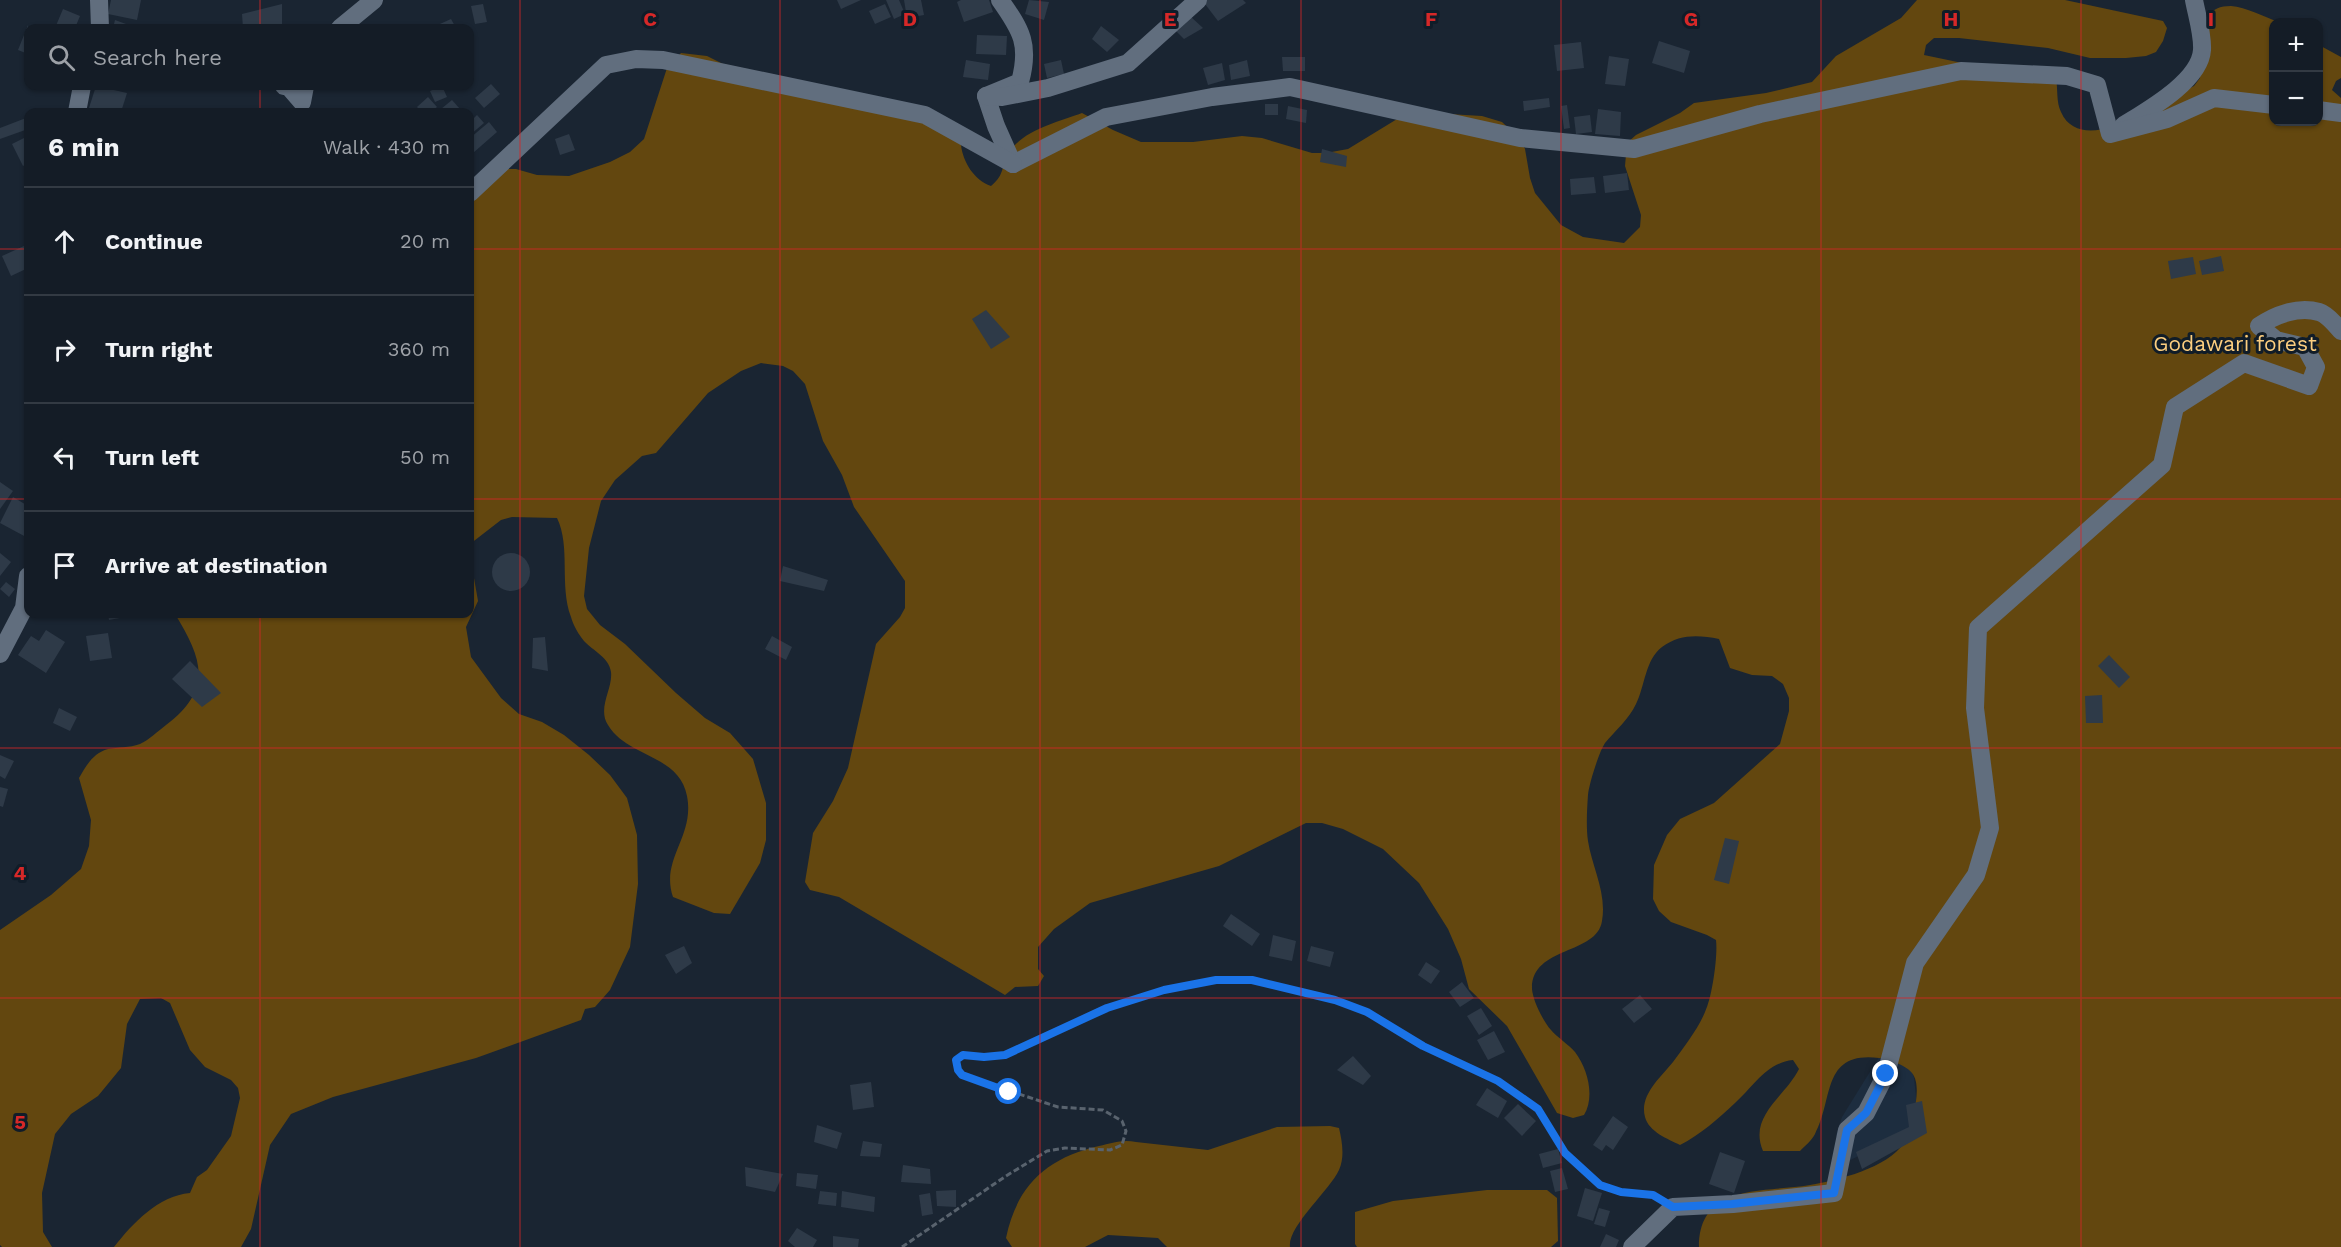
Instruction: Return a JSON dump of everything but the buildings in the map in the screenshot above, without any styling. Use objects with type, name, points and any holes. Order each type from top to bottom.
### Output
[{"type":"street","points":[[99,0],[100,24]]},
{"type":"street","points":[[345,24],[374,0]]},
{"type":"street","points":[[986,96],[1020,82],[1025,64],[1024,43],[1012,17],[1000,0]]},
{"type":"street","points":[[986,96],[1002,97],[1048,88],[1128,63],[1198,0]]},
{"type":"street","points":[[2110,134],[2159,103],[2193,74],[2202,51],[2194,0]]},
{"type":"street","points":[[474,189],[606,64],[636,59],[663,60],[925,116],[1013,164]]},
{"type":"street","points":[[1013,164],[1106,117],[1212,97],[1290,87],[1520,138],[1634,149],[1760,114],[1961,71],[2067,76],[2097,86],[2110,134]]},
{"type":"street","points":[[78,108],[81,90]]},
{"type":"street","points":[[292,90],[302,102],[304,90]]},
{"type":"street","points":[[986,96],[1013,164]]},
{"type":"street","points":[[2110,134],[2167,119],[2214,98],[2269,104]]},
{"type":"street","points":[[2323,111],[2341,113]]},
{"type":"street","points":[[1632,1247],[1673,1207],[1732,1204],[1834,1193],[1847,1130],[1866,1113],[1886,1074],[1915,963],[1976,875],[1990,828],[1975,708],[1977,628],[2162,465],[2175,407],[2244,363],[2309,386],[2316,367],[2305,347],[2276,340],[2259,326],[2276,315],[2300,311],[2320,312],[2341,331]]},
{"type":"street","points":[[0,654],[24,608]]},
{"type":"path","points":[[902,1247],[1047,1151],[1065,1148],[1110,1150],[1122,1145],[1126,1131],[1122,1120],[1103,1110],[1058,1107],[962,1075],[958,1070],[956,1060],[963,1055],[984,1057],[1005,1055],[1107,1008],[1164,990],[1216,980],[1252,980],[1335,1000],[1367,1012],[1423,1046],[1498,1081],[1538,1109],[1565,1153],[1600,1185],[1621,1192],[1653,1195],[1673,1207]]},
{"type":"shaded area","points":[[1889,1041],[1907,1052],[1914,1078],[1919,1124],[1845,1163],[1836,1135],[1842,1117]]},
{"type":"green space","name":"Godawari forest","points":[[1917,0],[2065,0],[2163,21],[2167,28],[2163,41],[2156,52],[2146,56],[2090,58],[2048,48],[1959,38],[1934,38],[1926,45],[1924,55],[1991,69],[2056,78],[2058,104],[2061,112],[2070,124],[2082,130],[2111,127],[2194,86],[2200,78],[2195,53],[2197,32],[2209,14],[2220,7],[2243,8],[2269,18],[2269,126],[2323,126],[2323,47],[2341,57],[2341,78],[2336,81],[2332,90],[2341,98],[2341,1247],[1699,1247],[1702,1226],[1710,1211],[1722,1201],[1755,1191],[1835,1180],[1862,1172],[1896,1152],[1906,1140],[1909,1132],[1917,1093],[1912,1073],[1897,1063],[1879,1058],[1860,1058],[1847,1062],[1832,1080],[1821,1120],[1808,1143],[1800,1151],[1763,1151],[1760,1127],[1770,1107],[1799,1069],[1793,1060],[1768,1070],[1716,1120],[1680,1145],[1660,1134],[1647,1122],[1644,1109],[1648,1094],[1690,1038],[1708,1006],[1716,956],[1716,940],[1671,922],[1659,911],[1653,899],[1654,865],[1667,835],[1680,819],[1714,803],[1780,744],[1789,711],[1789,698],[1783,684],[1772,676],[1752,675],[1730,668],[1719,639],[1696,636],[1682,638],[1656,652],[1636,704],[1626,720],[1605,743],[1592,776],[1588,795],[1587,836],[1601,890],[1602,921],[1598,932],[1589,940],[1542,965],[1535,975],[1532,989],[1536,1005],[1545,1021],[1554,1033],[1575,1052],[1586,1075],[1589,1092],[1587,1108],[1584,1115],[1573,1118],[1557,1113],[1507,1026],[1469,989],[1461,959],[1448,929],[1419,883],[1383,849],[1343,829],[1322,823],[1306,823],[1219,866],[1090,903],[1054,929],[1038,947],[1038,969],[1044,976],[1038,986],[1015,987],[1005,995],[839,897],[810,890],[805,882],[813,833],[833,801],[848,768],[876,644],[905,608],[905,581],[854,507],[842,475],[823,441],[805,384],[793,371],[783,366],[761,363],[741,371],[708,393],[656,453],[642,456],[615,480],[601,501],[589,548],[584,596],[587,609],[600,625],[625,644],[676,693],[705,718],[730,733],[753,759],[766,803],[766,840],[760,863],[730,914],[714,913],[673,897],[670,883],[671,871],[686,824],[687,796],[682,782],[674,772],[617,736],[605,719],[605,705],[611,678],[610,667],[604,658],[582,639],[572,620],[566,592],[563,541],[557,518],[512,517],[501,520],[474,541],[474,186],[496,169],[516,169],[537,175],[569,176],[610,162],[630,152],[644,139],[667,68],[681,53],[707,56],[723,64],[906,103],[961,145],[970,170],[991,186],[1001,174],[1008,154],[1022,139],[1041,128],[1082,113],[1141,142],[1193,142],[1242,136],[1262,138],[1312,153],[1348,149],[1402,116],[1415,112],[1482,116],[1502,122],[1521,140],[1535,193],[1561,225],[1583,237],[1624,243],[1640,227],[1641,215],[1625,166],[1627,143],[1636,135],[1680,113],[1694,103],[1766,93],[1812,82],[1836,56],[1901,18]]},
{"type":"green space","points":[[474,578],[478,601],[474,610]]},
{"type":"green space","points":[[177,618],[470,618],[466,627],[471,657],[501,698],[519,714],[542,722],[564,735],[610,775],[627,798],[637,835],[638,884],[630,947],[610,990],[595,1007],[585,1009],[581,1020],[476,1058],[333,1097],[291,1114],[270,1145],[251,1229],[241,1247],[114,1247],[147,1212],[167,1199],[190,1193],[197,1177],[207,1170],[231,1136],[240,1098],[238,1088],[231,1080],[205,1067],[190,1050],[170,1003],[161,998],[140,999],[127,1024],[121,1068],[98,1096],[71,1114],[55,1134],[42,1193],[43,1232],[52,1247],[2,1247],[0,1245],[0,930],[51,895],[81,869],[89,846],[91,820],[79,778],[90,760],[108,749],[140,744],[181,712],[191,699],[197,686],[199,672],[192,645]]},
{"type":"green space","points":[[1330,1126],[1339,1128],[1342,1149],[1341,1165],[1334,1178],[1295,1229],[1290,1247],[1167,1247],[1158,1238],[1108,1235],[1085,1247],[1012,1247],[1006,1238],[1018,1203],[1037,1177],[1050,1166],[1081,1151],[1127,1141],[1208,1150],[1277,1127]]},
{"type":"green space","points":[[1487,1190],[1547,1190],[1557,1198],[1558,1241],[1551,1247],[1357,1247],[1355,1244],[1355,1212],[1393,1201]]},
{"type":"route","points":[[1009,1092],[962,1075],[958,1070],[956,1060],[963,1055],[984,1057],[1005,1055],[1107,1008],[1164,990],[1216,980],[1252,980],[1335,1000],[1367,1012],[1423,1046],[1498,1081],[1538,1109],[1565,1153],[1600,1185],[1621,1192],[1653,1195],[1673,1207],[1732,1204],[1834,1193],[1847,1130],[1866,1113],[1886,1074]]}]
